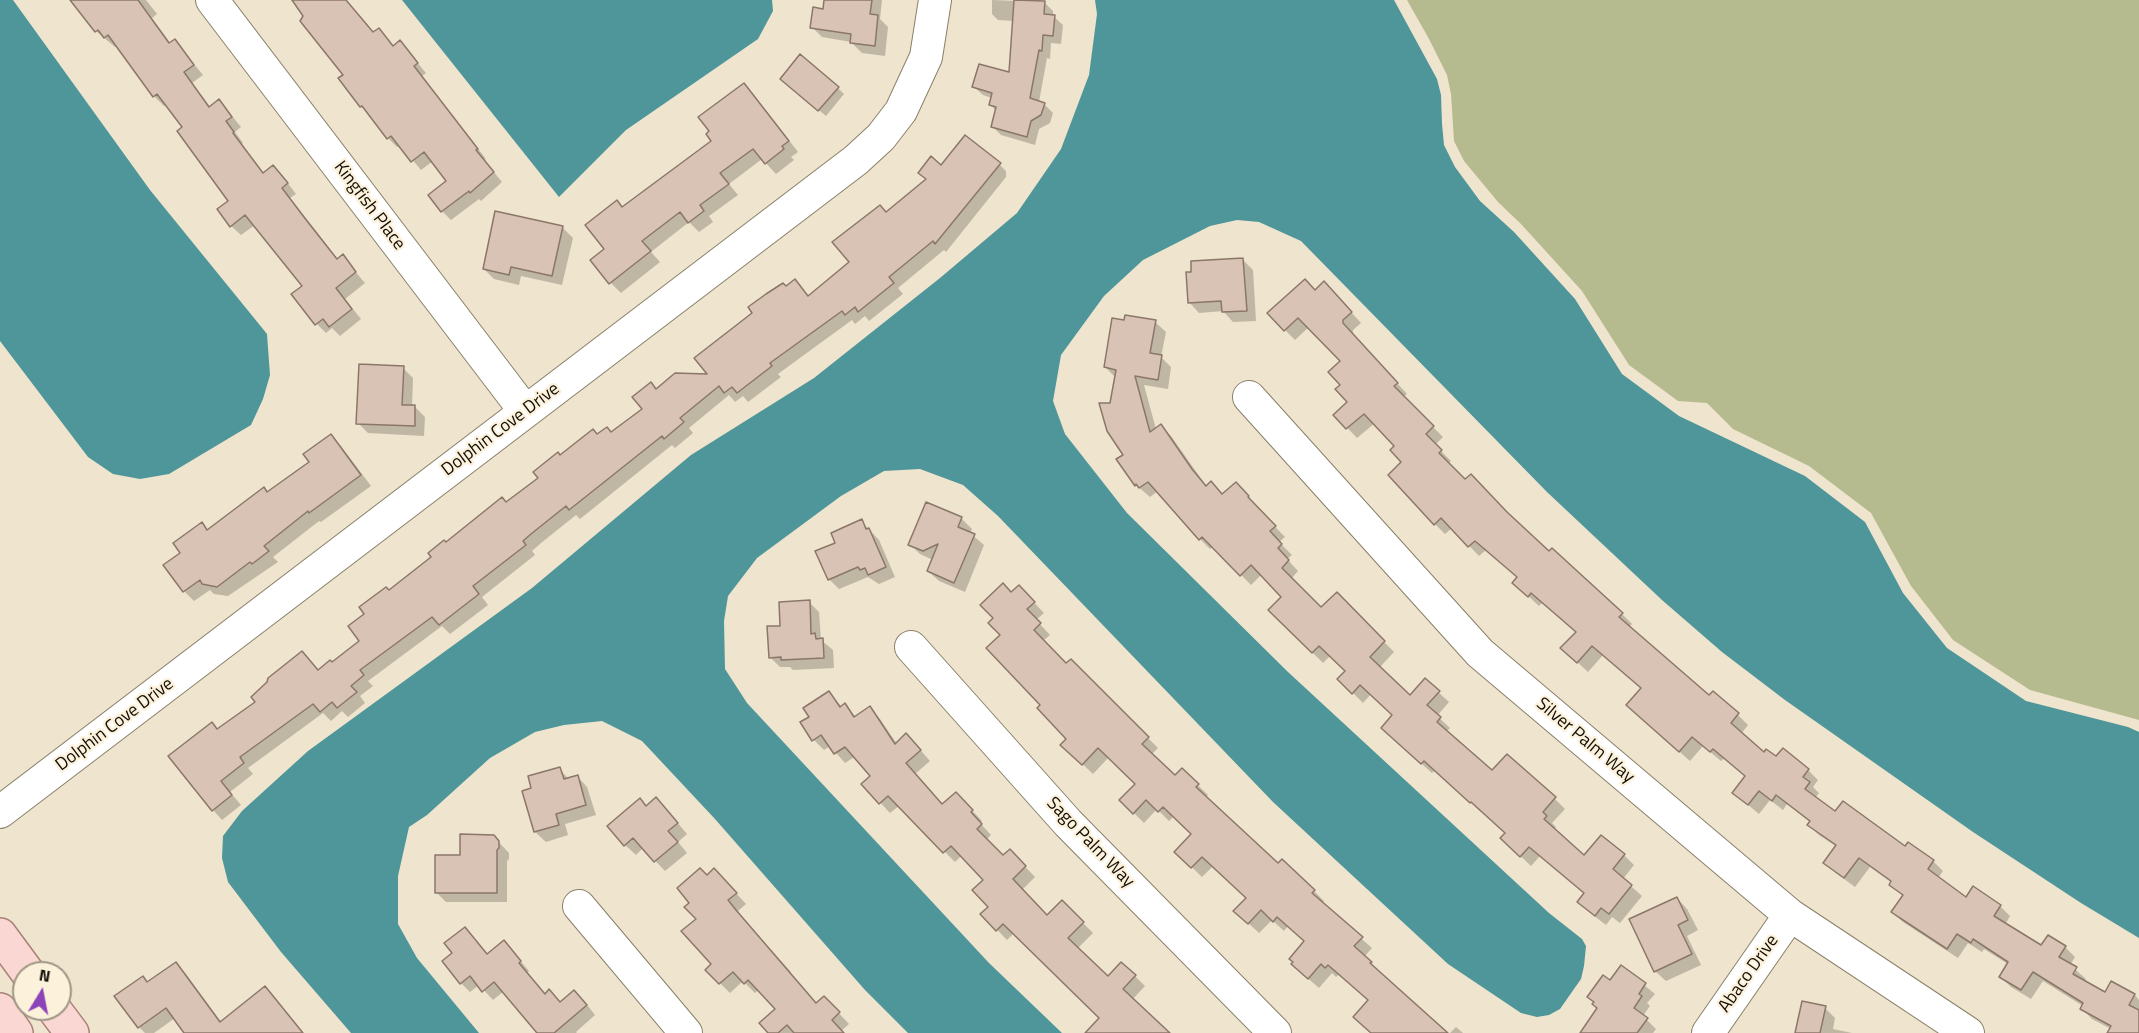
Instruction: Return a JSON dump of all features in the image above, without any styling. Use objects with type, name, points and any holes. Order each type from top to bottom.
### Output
[{"type":"main road","points":[[0,935],[19,961]]},
{"type":"main road","points":[[0,1010],[16,1033]]},
{"type":"street","name":"Kingfish Place","points":[[212,0],[525,411]]},
{"type":"street","name":"Dolphin Cove Drive","points":[[0,812],[856,160],[881,137],[901,111],[926,57],[935,0]]},
{"type":"street","name":"Silver Palm Way","points":[[1250,397],[1480,653],[1790,915],[1968,1033]]},
{"type":"street","name":"Sago Palm Way","points":[[911,648],[1068,823],[1275,1033]]},
{"type":"street","points":[[579,906],[686,1033]]},
{"type":"street","name":"Abaco Drive","points":[[1708,1033],[1790,915]]},
{"type":"green space","points":[[1407,0],[2139,0],[2139,720],[2030,690],[1953,640],[1911,586],[1871,513],[1809,466],[1733,429],[1707,403],[1678,401],[1629,365],[1582,291],[1498,202],[1464,161],[1454,141],[1451,94],[1447,75]]},
{"type":"water","points":[[0,0],[13,0],[150,190],[267,334],[270,375],[263,399],[251,425],[169,474],[140,479],[113,474],[88,457],[0,341]]},
{"type":"water","points":[[402,0],[772,0],[773,11],[758,39],[626,130],[559,197]]},
{"type":"water","points":[[1095,0],[1394,0],[1437,79],[1441,95],[1444,145],[1455,167],[1480,201],[1514,232],[1575,299],[1622,374],[1679,416],[1805,476],[1865,522],[1903,593],[1947,648],[2026,701],[2128,727],[2139,732],[2139,938],[1973,832],[1785,700],[1722,652],[1662,600],[1547,492],[1301,241],[1259,222],[1237,220],[1210,226],[1143,260],[1104,296],[1061,355],[1053,401],[1065,434],[1127,513],[1288,672],[1549,913],[1582,939],[1586,946],[1581,979],[1560,1009],[1549,1015],[1537,1017],[1521,1013],[1448,964],[1273,802],[998,516],[963,485],[920,469],[884,471],[841,496],[757,558],[728,596],[724,621],[725,669],[747,703],[989,963],[1062,1033],[908,1033],[865,990],[715,819],[642,741],[602,721],[564,725],[535,732],[490,758],[427,815],[409,827],[398,876],[398,924],[417,958],[479,1033],[351,1033],[281,952],[228,882],[222,858],[223,836],[242,811],[308,751],[532,588],[691,455],[814,378],[940,278],[1017,213],[1061,149],[1089,75],[1097,14]]},
{"type":"building","points":[[70,0],[138,0],[169,43],[175,39],[194,65],[184,72],[209,107],[219,99],[232,117],[226,121],[233,133],[263,173],[273,165],[288,183],[282,188],[307,221],[337,259],[343,254],[356,272],[336,288],[352,309],[329,327],[323,319],[315,325],[291,294],[302,286],[245,215],[230,227],[217,209],[228,201],[177,131],[182,127],[157,94],[153,97],[108,35],[104,38],[98,30],[95,32]]},
{"type":"building","points":[[292,0],[346,0],[373,32],[379,28],[393,46],[400,40],[418,63],[414,66],[494,172],[470,193],[469,191],[441,212],[428,195],[446,181],[424,152],[411,162],[391,136],[387,139],[338,78],[343,75],[300,21],[303,16]]},
{"type":"building","points":[[824,0],[872,0],[870,14],[878,15],[875,46],[850,43],[851,34],[810,28],[813,7],[823,9]]},
{"type":"building","points":[[1014,0],[1045,1],[1044,14],[1055,15],[1053,36],[1043,35],[1042,51],[1039,50],[1030,98],[1045,103],[1041,115],[1031,121],[1027,137],[991,127],[996,107],[989,105],[992,93],[972,87],[979,64],[1009,72]]},
{"type":"building","points":[[800,54],[839,87],[818,111],[780,79]]},
{"type":"building","points":[[744,83],[789,141],[782,146],[784,149],[765,164],[753,149],[720,173],[729,184],[700,205],[704,211],[688,223],[680,212],[642,241],[651,251],[609,284],[590,260],[604,249],[585,225],[617,200],[622,207],[711,141],[706,134],[709,131],[698,117]]},
{"type":"building","points":[[965,135],[1001,163],[935,244],[933,241],[889,277],[894,283],[858,312],[855,307],[845,315],[842,311],[770,363],[772,366],[737,393],[732,387],[724,393],[719,386],[680,418],[684,422],[664,439],[662,436],[569,510],[566,506],[531,534],[523,541],[526,545],[473,586],[479,594],[439,625],[432,617],[360,670],[364,675],[351,686],[357,692],[337,708],[332,702],[320,712],[313,704],[240,757],[244,763],[221,781],[232,795],[212,811],[168,756],[212,722],[217,729],[255,702],[251,697],[267,682],[268,678],[302,651],[318,670],[330,660],[332,662],[359,641],[348,626],[364,614],[359,607],[386,587],[389,590],[431,557],[428,553],[444,540],[446,542],[502,497],[506,502],[538,478],[533,472],[558,452],[560,455],[593,429],[597,434],[607,427],[611,432],[642,409],[632,397],[651,382],[656,389],[675,373],[707,374],[694,358],[752,313],[748,307],[766,294],[783,283],[786,286],[795,279],[808,296],[849,262],[832,242],[880,205],[886,212],[926,179],[918,173],[931,156],[941,165]]},
{"type":"building","points":[[495,211],[563,226],[552,276],[511,267],[509,275],[483,269]]},
{"type":"building","points":[[1243,258],[1247,311],[1222,312],[1221,301],[1188,303],[1186,272],[1191,272],[1191,261]]},
{"type":"building","points":[[1305,279],[1315,290],[1324,281],[1352,312],[1343,320],[1343,323],[1398,383],[1394,386],[1434,426],[1426,434],[1442,450],[1439,453],[1465,479],[1471,474],[1549,551],[1552,548],[1623,613],[1619,617],[1709,695],[1713,691],[1739,713],[1731,723],[1764,752],[1766,749],[1776,756],[1783,748],[1809,769],[1803,777],[1810,782],[1805,789],[1835,811],[1843,801],[1905,846],[1908,842],[1934,860],[1928,869],[1966,897],[1973,886],[2001,905],[1994,916],[2041,945],[2048,935],[2066,946],[2059,957],[2077,967],[2073,974],[2105,992],[2111,981],[2135,994],[2129,1005],[2139,1010],[2139,1033],[2107,1033],[2111,1026],[2080,1009],[2083,1003],[2033,972],[2021,990],[1999,977],[2008,962],[1973,939],[1971,943],[1957,934],[1947,949],[1903,920],[1891,912],[1903,895],[1889,885],[1891,881],[1859,858],[1844,878],[1823,863],[1836,845],[1807,825],[1810,821],[1776,795],[1772,801],[1759,791],[1748,805],[1732,793],[1745,776],[1713,749],[1710,752],[1692,737],[1679,752],[1626,705],[1641,688],[1592,646],[1577,663],[1560,648],[1576,632],[1531,593],[1528,597],[1512,583],[1517,577],[1475,541],[1468,547],[1441,518],[1434,525],[1388,475],[1401,462],[1390,450],[1394,446],[1364,414],[1346,429],[1333,415],[1347,402],[1335,389],[1340,385],[1328,372],[1340,361],[1298,318],[1284,331],[1267,313]]},
{"type":"building","points":[[1125,315],[1156,320],[1150,353],[1162,355],[1158,380],[1135,376],[1150,432],[1161,424],[1206,486],[1211,481],[1222,494],[1236,482],[1276,526],[1270,531],[1282,544],[1278,548],[1289,560],[1282,568],[1321,607],[1337,592],[1385,641],[1370,657],[1410,695],[1425,678],[1440,691],[1427,705],[1441,717],[1437,722],[1492,770],[1507,754],[1556,797],[1543,812],[1547,816],[1544,819],[1584,855],[1601,835],[1625,854],[1613,869],[1632,885],[1609,914],[1601,908],[1595,916],[1577,902],[1584,893],[1529,847],[1520,857],[1500,838],[1505,833],[1424,761],[1421,764],[1381,728],[1392,715],[1360,685],[1352,694],[1337,679],[1345,671],[1319,646],[1312,653],[1268,610],[1281,597],[1251,565],[1240,576],[1202,537],[1199,540],[1148,482],[1139,488],[1136,484],[1135,486],[1116,459],[1123,455],[1107,431],[1099,403],[1110,403],[1116,370],[1104,367],[1112,318],[1124,320]]},
{"type":"building","points":[[359,364],[404,366],[402,405],[415,405],[415,426],[356,424]]},
{"type":"building","points":[[331,434],[361,475],[309,513],[308,511],[264,546],[269,551],[252,564],[250,562],[217,587],[202,584],[200,580],[183,592],[163,565],[180,553],[173,543],[202,522],[207,530],[264,487],[267,492],[309,462],[303,454]]},
{"type":"building","points":[[926,502],[962,517],[958,527],[975,534],[954,583],[927,571],[938,544],[923,551],[908,545]]},
{"type":"building","points":[[862,519],[866,529],[869,528],[886,567],[868,575],[865,568],[860,570],[858,567],[828,580],[815,551],[835,543],[831,533]]},
{"type":"building","points":[[1003,583],[1011,592],[1019,585],[1035,602],[1027,609],[1041,623],[1034,630],[1066,663],[1071,659],[1149,737],[1142,744],[1175,775],[1182,768],[1199,784],[1196,787],[1278,863],[1282,859],[1315,890],[1312,893],[1363,937],[1354,946],[1448,1033],[1371,1033],[1353,1017],[1368,1000],[1328,965],[1325,968],[1321,964],[1308,979],[1291,964],[1293,962],[1289,959],[1304,941],[1277,917],[1273,922],[1261,910],[1248,924],[1233,911],[1246,898],[1202,857],[1191,868],[1174,852],[1191,834],[1163,807],[1158,812],[1146,800],[1133,814],[1119,800],[1135,784],[1098,748],[1082,765],[1060,745],[1066,739],[1037,708],[1040,705],[986,648],[1000,635],[988,623],[993,618],[980,605]]},
{"type":"building","points":[[810,600],[811,634],[815,633],[816,639],[823,638],[824,658],[781,660],[781,657],[769,658],[767,626],[780,626],[779,602]]},
{"type":"building","points":[[829,691],[840,707],[845,703],[854,717],[870,706],[895,744],[906,733],[921,750],[906,763],[942,804],[956,792],[973,810],[971,812],[982,824],[977,829],[1003,855],[1010,849],[1026,866],[1013,879],[1047,915],[1062,900],[1084,922],[1068,938],[1108,976],[1121,962],[1136,975],[1123,989],[1170,1033],[1085,1033],[1099,1018],[1003,924],[996,931],[980,914],[988,907],[972,890],[983,880],[951,846],[943,853],[888,796],[879,804],[861,784],[870,776],[845,747],[834,754],[821,735],[812,741],[800,722],[809,717],[803,708]]},
{"type":"building","points":[[560,767],[564,779],[578,775],[586,805],[556,814],[559,825],[534,832],[522,791],[531,788],[528,776]]},
{"type":"building","points":[[656,797],[678,823],[668,831],[678,842],[654,862],[633,838],[624,846],[607,826],[640,798],[646,806]]},
{"type":"building","points":[[460,834],[494,835],[499,841],[497,893],[435,893],[435,855],[460,855]]},
{"type":"building","points":[[700,868],[707,875],[714,868],[737,893],[728,900],[816,1003],[824,996],[840,1012],[832,1020],[844,1033],[794,1033],[787,1025],[778,1033],[768,1033],[759,1023],[775,1009],[748,980],[744,984],[733,972],[719,984],[705,970],[711,964],[681,931],[696,919],[684,907],[689,903],[677,888]]},
{"type":"building","points":[[1677,897],[1688,920],[1678,925],[1692,954],[1654,972],[1629,919]]},
{"type":"building","points":[[465,927],[487,954],[504,940],[521,961],[519,963],[545,994],[549,989],[560,1002],[574,990],[587,1005],[554,1033],[537,1033],[494,982],[482,992],[470,976],[460,984],[442,961],[452,953],[444,943]]},
{"type":"building","points":[[176,962],[220,1022],[265,986],[303,1033],[184,1033],[166,1008],[138,1028],[114,996],[143,976],[147,982]]},
{"type":"building","points":[[1621,965],[1646,983],[1639,994],[1642,996],[1634,1008],[1648,1018],[1637,1033],[1580,1033],[1597,1008],[1592,1004],[1594,1002],[1587,997],[1603,975],[1610,980]]},
{"type":"building","points":[[1802,1001],[1826,1006],[1820,1033],[1795,1033]]}]
